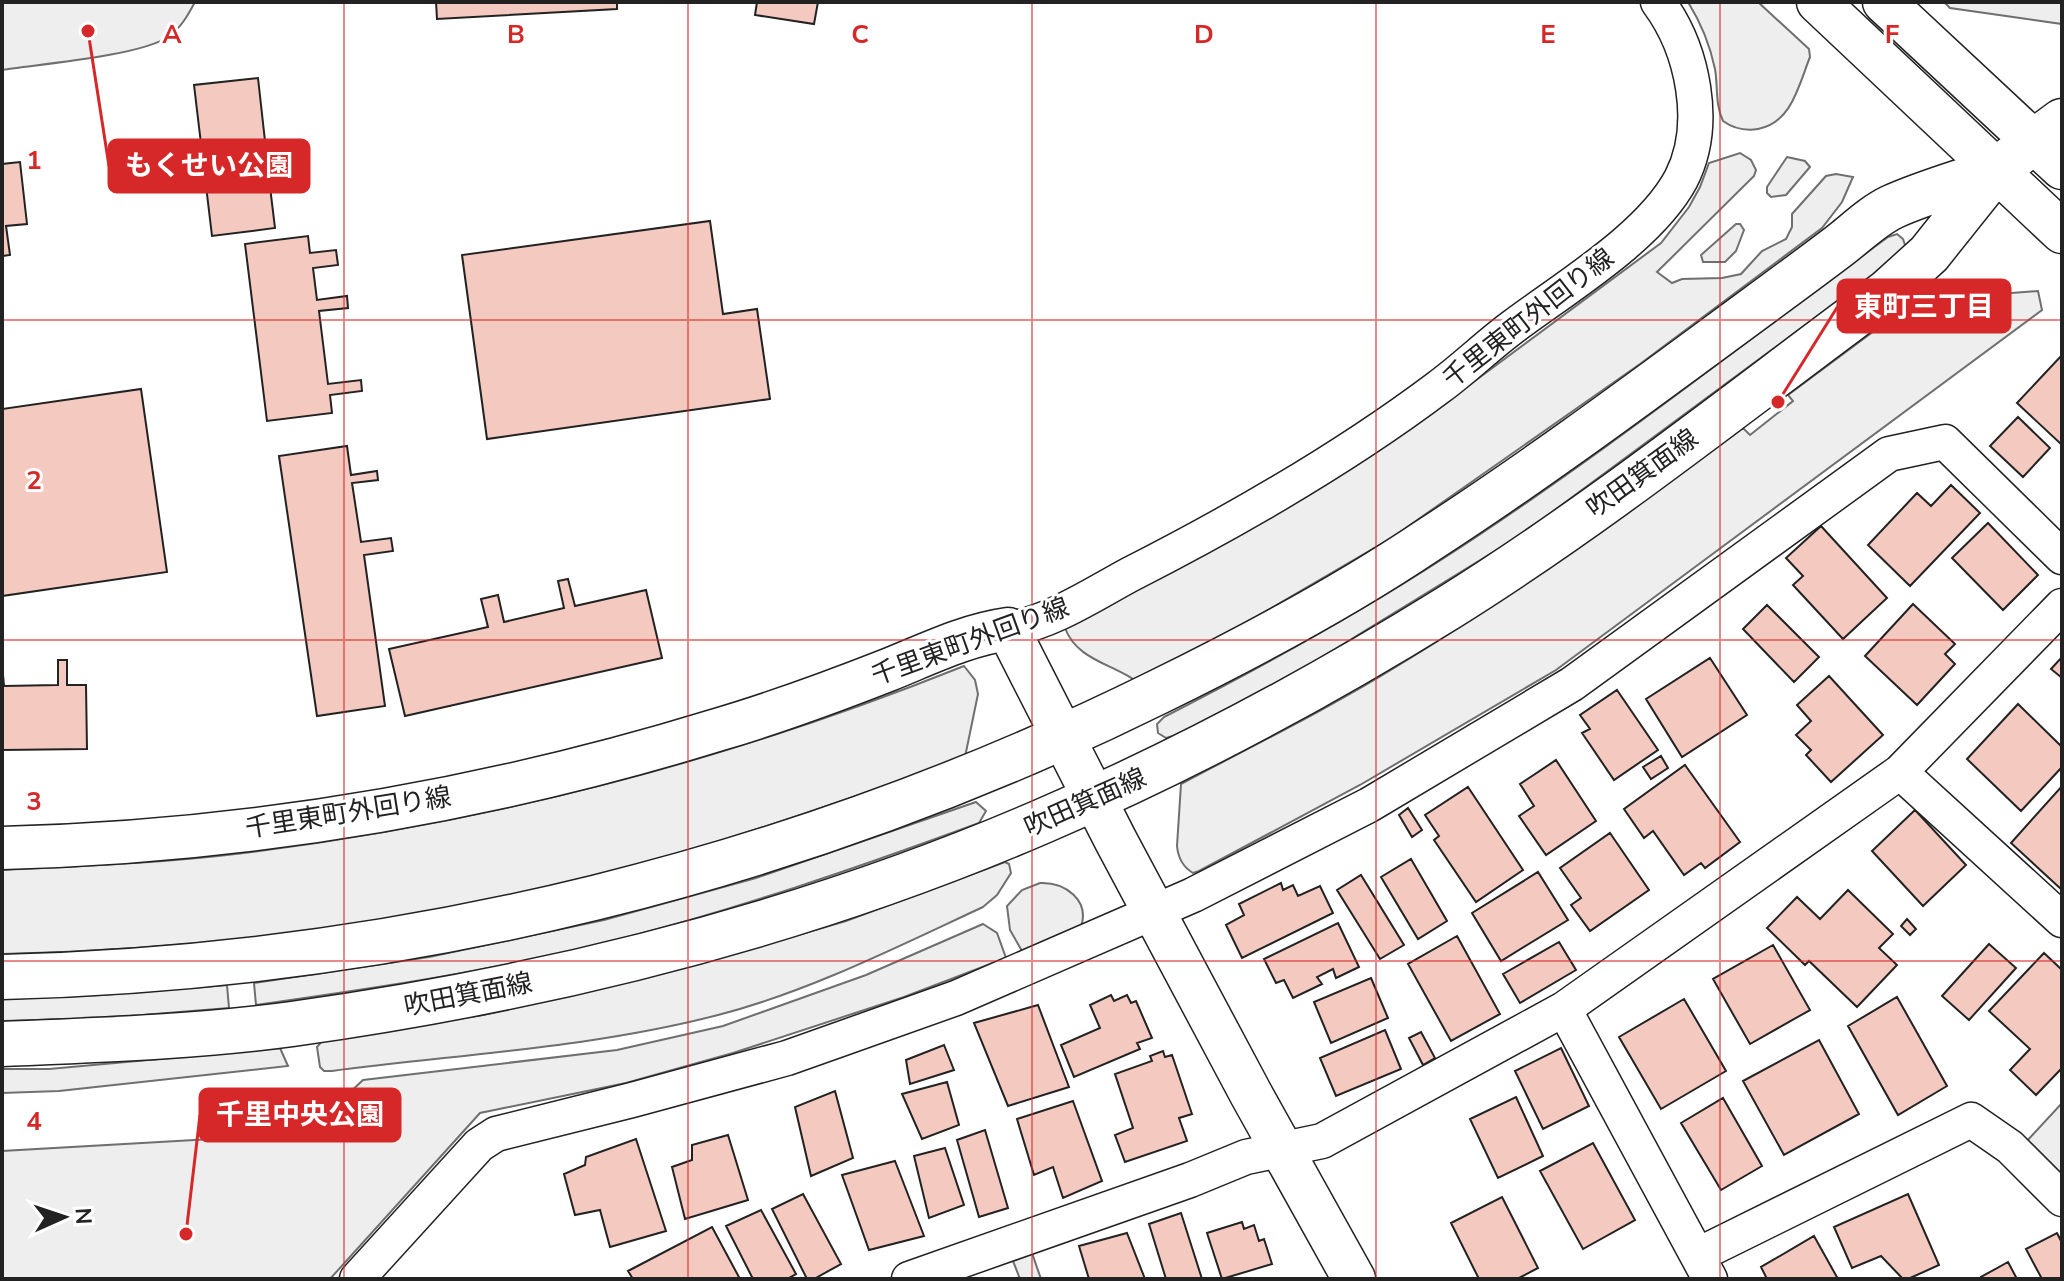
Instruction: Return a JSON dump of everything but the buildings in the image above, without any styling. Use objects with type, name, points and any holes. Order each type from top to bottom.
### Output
[{"type":"main road","name":"吹田箕面線","points":[[2,977],[78,975],[331,951],[552,909],[759,853],[900,805],[1063,739],[1216,665],[1428,541],[1563,448],[1889,208],[1996,170],[2053,144]]},
{"type":"main road","name":"吹田箕面線","points":[[2,1044],[235,1031],[513,987],[676,947],[813,906],[1008,836],[1094,799],[1238,728],[1361,660],[1550,541],[1887,292],[1929,254],[1996,170]]},
{"type":"street","name":"千里東町外回り線","points":[[2,848],[256,829],[537,780],[732,726],[822,696],[964,640],[1021,628],[1070,606],[1214,531],[1318,471],[1439,387],[1628,240],[1653,217],[1686,169],[1695,129],[1682,45],[1674,25],[1658,2]]},
{"type":"street","points":[[1818,2],[2062,232]]},
{"type":"street","points":[[1884,2],[2053,144]]},
{"type":"street","points":[[357,1279],[479,1145],[496,1134],[787,1058],[956,998],[1207,889],[1369,805],[1572,684],[1889,454],[1945,442],[2062,557]]},
{"type":"street","points":[[909,1279],[1190,1180],[1246,1157],[1322,1141],[1564,1009],[1900,772],[2062,606]]},
{"type":"street","points":[[1008,629],[1094,799],[1251,1094],[1354,1279]]},
{"type":"street","points":[[1900,772],[2062,920]]},
{"type":"street","points":[[1564,1009],[1704,1267],[1971,1120],[2010,1147],[2062,1199]]},
{"type":"shaded area","points":[[2,2],[195,2],[177,30],[154,44],[113,54],[2,70]]},
{"type":"shaded area","points":[[1688,2],[1758,2],[1809,49],[1810,57],[1798,90],[1779,119],[1753,130],[1735,128],[1723,121],[1710,51]]},
{"type":"shaded area","points":[[1944,2],[2062,2],[2062,24],[1950,8]]},
{"type":"shaded area","points":[[1740,153],[1751,160],[1756,170],[1754,176],[1657,272],[1672,283],[1682,279],[1741,274],[1762,251],[1786,239],[1792,227],[1792,214],[1826,176],[1853,177],[1842,202],[1822,228],[1640,364],[1393,537],[1234,630],[1137,679],[1094,659],[1070,638],[1065,628],[1456,395],[1661,243],[1689,207],[1709,163]]},
{"type":"shaded area","points":[[1787,157],[1805,161],[1810,167],[1786,195],[1771,197],[1767,187]]},
{"type":"shaded area","points":[[1736,224],[1744,230],[1736,251],[1725,262],[1703,262],[1701,255]]},
{"type":"shaded area","points":[[1897,234],[1906,248],[1899,256],[1521,535],[1301,670],[1177,735],[1166,738],[1158,733],[1157,724],[1164,717],[1341,621],[1501,520],[1888,237]]},
{"type":"shaded area","points":[[1940,282],[1986,295],[2038,291],[2042,310],[1556,670],[1360,785],[1199,871],[1193,873],[1184,865],[1177,846],[1181,784],[1345,697],[1531,580],[1743,428],[1750,435],[1793,401],[1788,395]]},
{"type":"shaded area","points":[[964,666],[975,680],[978,694],[965,757],[796,817],[681,852],[507,897],[382,921],[193,944],[2,954],[2,870],[154,862],[244,853],[338,840],[521,805],[610,783],[787,731]]},
{"type":"shaded area","points":[[976,802],[986,811],[979,823],[796,887],[656,930],[478,970],[256,1005],[254,983],[429,957],[604,920],[756,878]]},
{"type":"shaded area","points":[[1005,862],[1009,864],[1011,873],[997,895],[983,907],[853,967],[752,1005],[670,1026],[574,1043],[332,1071],[324,1071],[320,1067],[317,1047],[322,1041],[483,1015],[709,961],[846,921]]},
{"type":"shaded area","points":[[1040,883],[1058,886],[1073,894],[1082,909],[1081,927],[1022,951],[1010,930],[1007,906],[1022,890]]},
{"type":"shaded area","points":[[983,924],[997,933],[1006,958],[904,997],[733,1053],[626,1083],[480,1113],[330,1279],[2,1279],[2,1151],[337,1132],[348,1094],[363,1080],[617,1050],[723,1026],[866,975]]},
{"type":"shaded area","points":[[227,985],[229,1008],[105,1018],[2,1021],[2,999]]},
{"type":"shaded area","points":[[280,1048],[288,1066],[59,1091],[2,1093],[2,1069],[49,1069]]},
{"type":"shaded area","points":[[2062,1103],[2062,1175],[2026,1142]]},
{"type":"shaded area","points":[[1032,1253],[1041,1279],[1020,1279],[1013,1261]]},
{"type":"place","name":"もくせい公園","points":[[88,31]]},
{"type":"place","name":"東町三丁目","points":[[1778,402]]},
{"type":"place","name":"千里中央公園","points":[[186,1234]]}]
